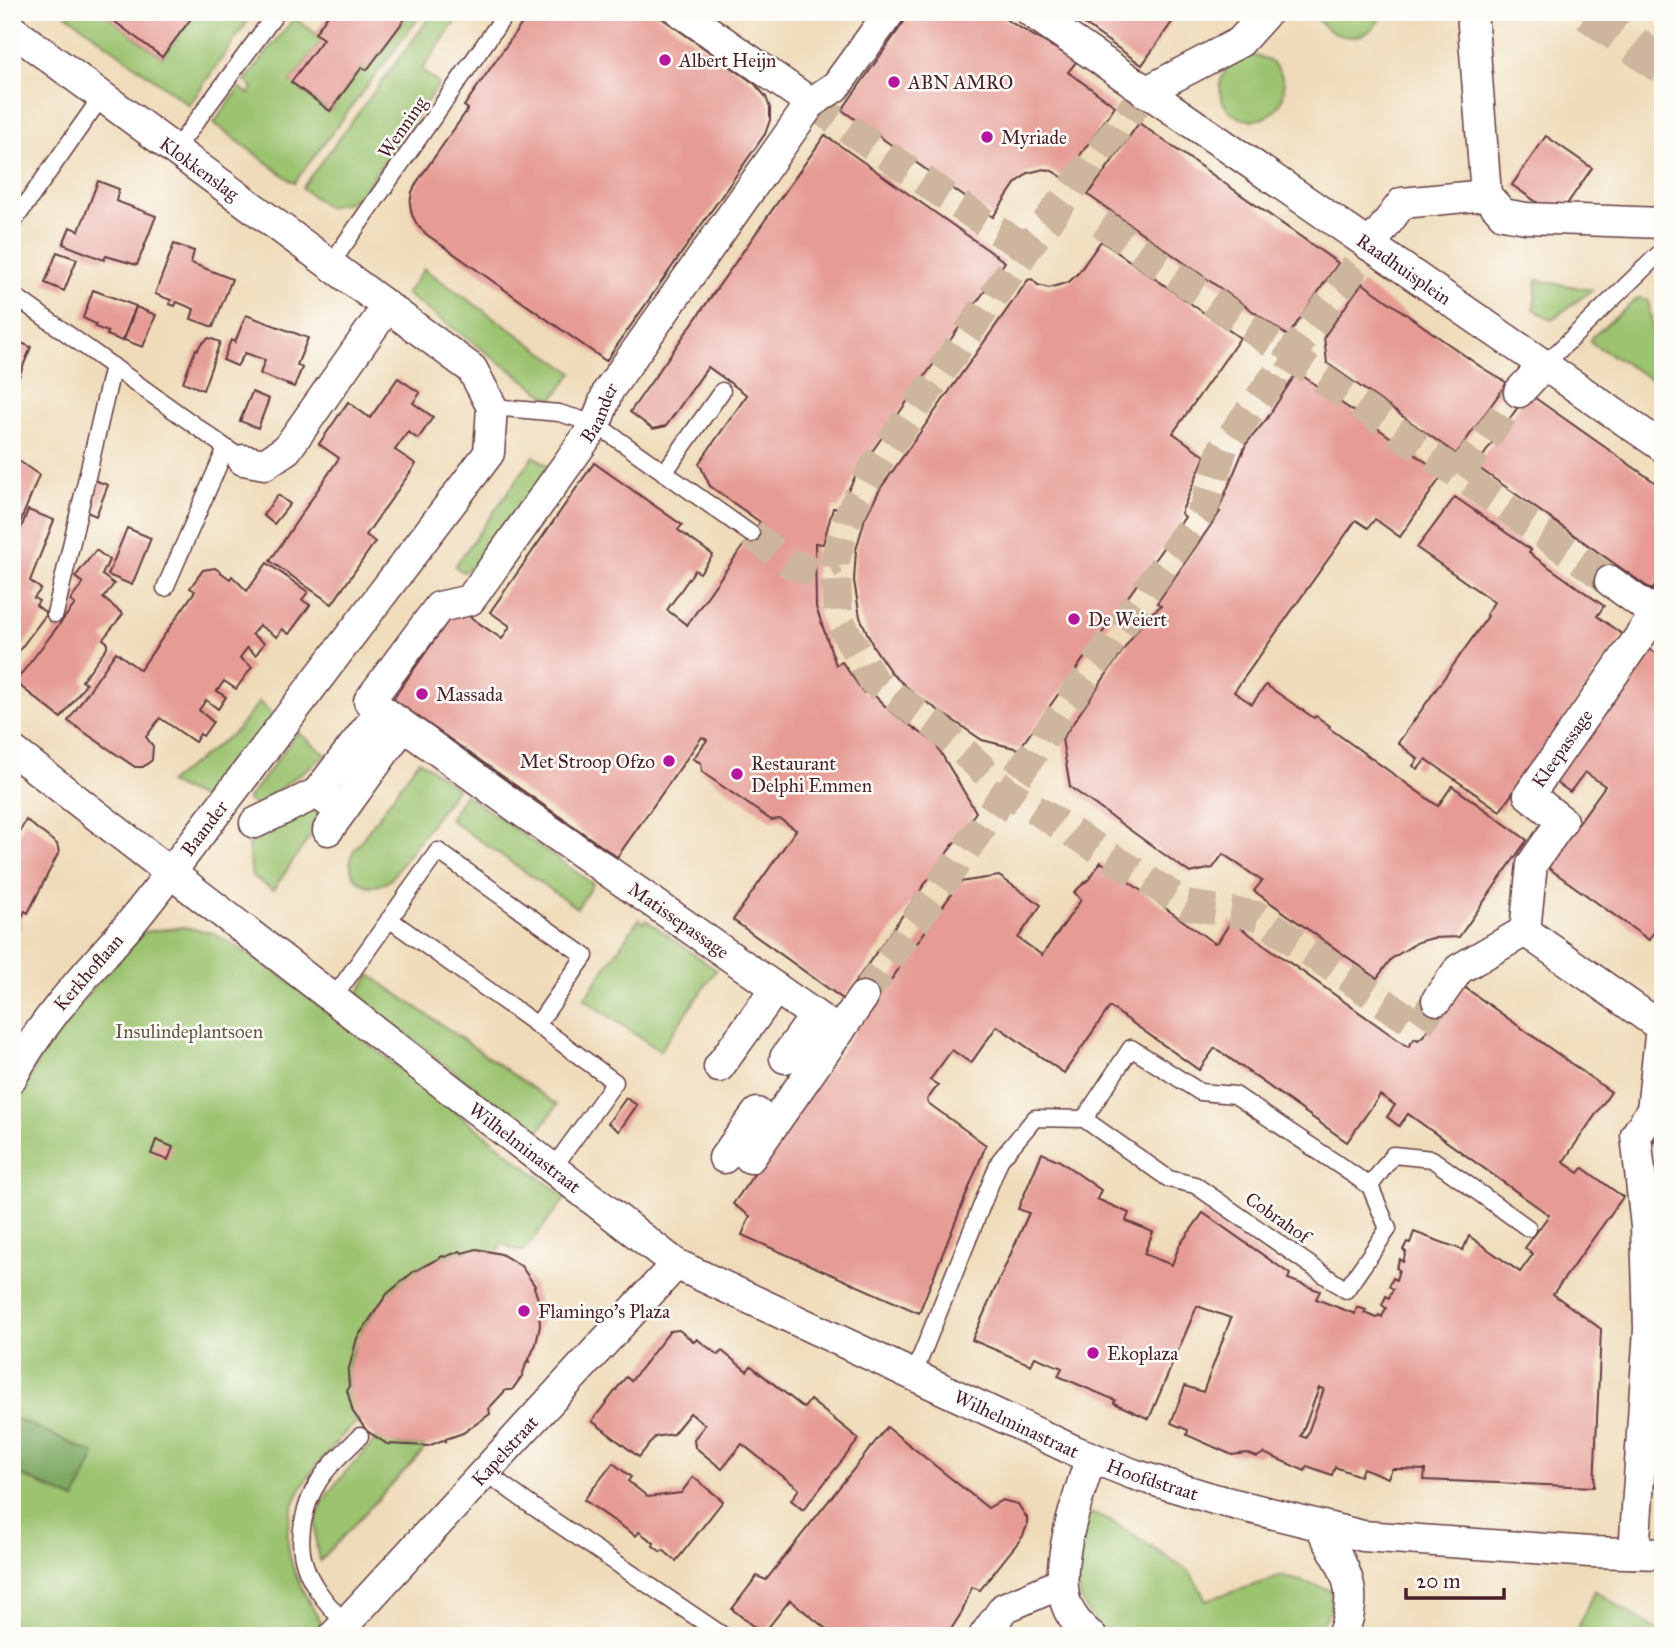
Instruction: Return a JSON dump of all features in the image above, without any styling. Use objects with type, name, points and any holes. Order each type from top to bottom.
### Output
[{"type":"street","points":[[681,12],[811,103]]},
{"type":"street","name":"Baander","points":[[317,793],[334,820],[380,714],[439,607],[470,600],[596,424],[608,391],[811,103],[836,86],[890,12]]},
{"type":"street","name":"Raadhuisplein","points":[[1031,12],[1663,447]]},
{"type":"street","points":[[1145,92],[1240,42],[1267,12]]},
{"type":"street","points":[[1472,12],[1486,195],[1503,214],[1526,218],[1663,223]]},
{"type":"street","name":"Klokkenslag","points":[[12,30],[472,369],[492,407]]},
{"type":"street","points":[[1370,246],[1402,203],[1486,195]]},
{"type":"street","points":[[234,454],[265,464],[288,449],[387,307]]},
{"type":"street","points":[[1519,392],[1545,364]]},
{"type":"street","name":"Baander","points":[[171,872],[489,453],[492,407]]},
{"type":"street","points":[[1610,581],[1660,612]]},
{"type":"street","name":"Kleepassage","points":[[1525,931],[1532,864],[1562,821],[1529,794],[1660,612]]},
{"type":"street","name":"Baander","points":[[255,823],[317,793],[380,714]]},
{"type":"street","name":"Matissepassage","points":[[380,714],[483,791],[585,862],[827,1024]]},
{"type":"street","name":"Wilhelminastraat","points":[[12,750],[676,1264],[1091,1457]]},
{"type":"street","name":"Kerkhoflaan","points":[[12,1077],[28,1046],[63,999],[131,923],[171,872]]},
{"type":"street","points":[[1437,1000],[1459,969],[1525,931],[1662,1027],[1652,1110],[1636,1135],[1646,1227],[1649,1554]]},
{"type":"street","points":[[719,1067],[776,988]]},
{"type":"street","points":[[785,1058],[863,997]]},
{"type":"street","points":[[737,1158],[773,1091],[789,1102],[827,1024]]},
{"type":"street","name":"Kapelstraat","points":[[339,1630],[676,1264]]},
{"type":"street","name":"Hoofdstraat","points":[[1091,1636],[1083,1630],[1067,1607],[1062,1583],[1063,1562],[1077,1500],[1091,1457],[1133,1474],[1203,1495],[1363,1536],[1649,1554]]},
{"type":"street","points":[[1320,1525],[1349,1582],[1352,1600],[1350,1617],[1342,1636]]},
{"type":"street","points":[[984,1636],[1004,1608],[1062,1583]]},
{"type":"lane","points":[[175,150],[277,12]]},
{"type":"lane","name":"Wenning","points":[[330,265],[508,12]]},
{"type":"lane","points":[[12,224],[102,96]]},
{"type":"lane","points":[[1545,364],[1663,250]]},
{"type":"lane","points":[[12,294],[234,454],[165,588]]},
{"type":"lane","points":[[55,614],[113,366]]},
{"type":"lane","points":[[664,473],[722,391]]},
{"type":"lane","points":[[492,407],[559,413],[596,424],[751,534]]},
{"type":"lane","points":[[334,997],[438,851],[585,956],[537,1025]]},
{"type":"lane","points":[[389,919],[615,1082],[553,1168]]},
{"type":"lane","points":[[913,1376],[1000,1160],[1035,1118],[1084,1119],[1131,1048],[1200,1092],[1235,1095],[1370,1186],[1393,1155],[1432,1159],[1528,1228]]},
{"type":"lane","name":"Cobrahof","points":[[1084,1119],[1168,1179],[1195,1185],[1346,1290],[1388,1229],[1370,1186]]},
{"type":"lane","points":[[339,1630],[304,1564],[302,1528],[306,1508],[319,1480],[360,1436]]},
{"type":"lane","points":[[485,1472],[724,1636]]},
{"type":"green space","points":[[63,12],[102,12],[162,57],[196,12],[254,12],[189,105]]},
{"type":"green space","points":[[410,12],[423,12],[294,183],[214,123],[240,88],[249,94],[253,87],[245,81],[294,18],[323,39],[291,82],[330,111],[362,67],[367,70]]},
{"type":"green space","points":[[434,12],[462,12],[422,70],[439,84],[361,194],[349,202],[327,207],[302,188]]},
{"type":"green space","points":[[1313,12],[1383,12],[1369,31],[1349,37],[1329,30]]},
{"type":"green space","points":[[1252,56],[1270,62],[1278,70],[1284,88],[1278,106],[1270,114],[1252,120],[1234,114],[1226,106],[1220,88],[1226,70],[1234,62]]},
{"type":"green space","points":[[424,269],[573,373],[552,400],[406,294]]},
{"type":"green space","points":[[1537,280],[1592,290],[1551,320],[1534,309]]},
{"type":"green space","points":[[1638,298],[1648,300],[1661,380],[1659,384],[1590,342],[1591,338]]},
{"type":"green space","points":[[534,456],[555,471],[498,552],[463,572],[455,566]]},
{"type":"green space","points":[[259,702],[274,715],[209,801],[168,783],[237,730]]},
{"type":"green space","points":[[298,732],[326,755],[256,806],[247,800]]},
{"type":"green space","points":[[419,760],[457,788],[390,880],[373,886],[366,885],[354,876],[351,869],[353,852]]},
{"type":"green space","points":[[465,794],[593,884],[577,908],[449,819]]},
{"type":"green space","points":[[314,805],[326,813],[273,890],[252,876],[248,844]]},
{"type":"green space","points":[[639,919],[644,923],[646,920],[716,970],[660,1051],[584,999]]},
{"type":"green space","name":"Insulindeplantsoen","points":[[184,927],[213,933],[266,964],[566,1198],[523,1252],[502,1244],[497,1255],[458,1252],[427,1264],[391,1291],[363,1329],[353,1350],[348,1371],[348,1391],[360,1421],[342,1436],[308,1478],[296,1499],[289,1520],[291,1560],[310,1604],[325,1628],[318,1636],[12,1636],[12,1471],[74,1500],[95,1454],[12,1417],[12,1110],[48,1043],[70,1013],[144,932]]},
{"type":"green space","points":[[370,975],[557,1105],[536,1135],[356,996]]},
{"type":"green space","points":[[12,1417],[95,1454],[75,1500],[12,1471]]},
{"type":"green space","points":[[377,1437],[400,1445],[424,1445],[423,1451],[320,1561],[315,1531],[321,1507],[335,1485]]},
{"type":"green space","points":[[1087,1512],[1109,1520],[1190,1572],[1206,1600],[1283,1576],[1331,1590],[1330,1612],[1311,1636],[1113,1636],[1097,1624],[1086,1610],[1080,1596],[1078,1564]]},
{"type":"green space","points":[[1594,1590],[1663,1634],[1663,1636],[1575,1636]]},
{"type":"building","points":[[102,12],[196,12],[162,57]]},
{"type":"building","points":[[330,12],[410,12],[367,70],[362,67],[330,111],[291,82],[323,39],[315,33]]},
{"type":"building","points":[[530,12],[653,12],[755,84],[766,97],[770,108],[770,120],[765,134],[606,361],[426,234],[412,215],[410,204],[417,182],[468,109],[464,106]]},
{"type":"building","name":"Myriade","points":[[911,12],[993,12],[1077,61],[1068,72],[1115,106],[1064,178],[1044,169],[1028,173],[1015,184],[993,217],[842,110]]},
{"type":"building","points":[[1067,12],[1179,12],[1142,65]]},
{"type":"building","points":[[1139,123],[1338,263],[1288,336],[1088,195]]},
{"type":"building","points":[[825,135],[1005,262],[857,473],[839,508],[833,508],[823,544],[815,543],[816,607],[836,665],[842,662],[864,693],[870,691],[890,711],[935,743],[976,812],[843,999],[733,920],[796,830],[780,819],[771,820],[702,772],[701,763],[693,759],[707,740],[702,737],[617,857],[393,699],[457,608],[502,639],[510,626],[490,612],[594,463],[682,525],[678,530],[713,555],[700,573],[695,570],[667,610],[687,625],[760,522],[710,486],[699,463],[747,395],[708,367],[666,426],[653,429],[630,412]]},
{"type":"building","points":[[1546,136],[1592,168],[1558,217],[1512,185]]},
{"type":"building","points":[[98,181],[119,189],[116,201],[156,216],[137,265],[106,256],[104,260],[63,244],[70,227],[79,231]]},
{"type":"building","points":[[1101,241],[1240,338],[1173,433],[1205,456],[1181,513],[1185,517],[1019,749],[982,740],[916,695],[892,674],[873,646],[860,617],[854,581],[856,550],[865,518],[880,489],[1028,280],[1032,279],[1038,285],[1049,288],[1069,282]]},
{"type":"building","points":[[174,244],[194,251],[191,263],[232,279],[213,327],[191,319],[194,309],[177,302],[175,306],[169,304],[171,300],[155,294]]},
{"type":"building","points":[[57,252],[77,259],[64,291],[45,283]]},
{"type":"building","points":[[1362,283],[1507,383],[1456,454],[1327,363],[1324,337]]},
{"type":"building","points":[[93,290],[136,306],[122,341],[107,335],[108,332],[83,318]]},
{"type":"building","points":[[136,307],[156,315],[143,347],[124,340]]},
{"type":"building","points":[[246,315],[308,338],[297,365],[302,368],[294,387],[260,374],[265,360],[245,353],[237,366],[223,360],[231,340],[235,342]]},
{"type":"building","points":[[209,338],[220,342],[203,390],[183,382],[196,349]]},
{"type":"building","points":[[12,339],[31,347],[12,393]]},
{"type":"building","points":[[1297,372],[1443,474],[1400,537],[1375,519],[1368,528],[1356,520],[1234,692],[1252,704],[1266,685],[1314,718],[1316,716],[1438,806],[1452,786],[1527,840],[1459,937],[1433,938],[1418,942],[1391,959],[1377,978],[1254,891],[1262,881],[1223,854],[1213,868],[1190,873],[1070,787],[1062,739],[1146,617],[1161,606],[1157,603],[1220,512],[1218,511],[1246,444],[1266,420]]},
{"type":"building","points":[[398,378],[420,393],[413,403],[433,417],[418,439],[408,432],[395,450],[416,464],[366,535],[375,542],[332,604],[270,561],[339,458],[319,444],[348,402],[370,418]]},
{"type":"building","points":[[252,392],[269,399],[258,428],[240,421]]},
{"type":"building","points":[[1528,393],[1663,488],[1663,575],[1652,590],[1476,466]]},
{"type":"building","points":[[12,456],[39,475],[12,543]]},
{"type":"building","points":[[94,480],[108,485],[96,516],[82,510]]},
{"type":"building","points":[[278,495],[290,504],[274,524],[263,515]]},
{"type":"building","points":[[1455,497],[1604,606],[1597,616],[1623,635],[1500,811],[1426,759],[1418,769],[1413,766],[1418,759],[1398,743],[1488,616],[1486,615],[1494,602],[1417,548]]},
{"type":"building","points":[[28,510],[54,520],[30,581],[41,589],[34,598],[39,601],[36,605],[45,612],[45,616],[12,660],[12,552]]},
{"type":"building","points":[[127,528],[151,538],[132,585],[108,575]]},
{"type":"building","points":[[96,550],[109,560],[102,575],[114,584],[103,598],[123,614],[103,639],[107,642],[107,647],[82,681],[86,684],[61,718],[15,682],[75,604],[70,601],[83,583],[75,577]]},
{"type":"building","points":[[267,563],[308,592],[302,600],[310,605],[289,634],[282,629],[277,637],[259,625],[252,634],[264,643],[256,655],[247,648],[240,658],[252,667],[236,689],[224,681],[217,691],[226,697],[218,709],[206,700],[199,710],[213,722],[203,736],[200,734],[195,742],[160,718],[146,737],[153,746],[152,760],[143,767],[135,767],[68,721],[116,652],[140,670],[195,591],[190,588],[203,570],[215,568],[230,579],[232,576],[247,591]]},
{"type":"building","points":[[1648,648],[1663,658],[1663,925],[1659,931],[1656,929],[1649,940],[1547,867],[1605,786],[1585,772],[1570,792],[1554,781]]},
{"type":"building","points":[[26,820],[57,844],[59,852],[28,913],[25,911],[18,924],[22,926],[12,943],[12,846]]},
{"type":"building","points":[[1101,862],[1214,943],[1218,942],[1231,921],[1408,1047],[1415,1038],[1418,1040],[1423,1036],[1460,984],[1611,1092],[1563,1162],[1579,1173],[1583,1168],[1623,1197],[1553,1294],[1601,1329],[1594,1487],[1424,1480],[1425,1470],[1392,1469],[1388,1478],[1363,1468],[1360,1476],[1335,1467],[1332,1475],[1307,1466],[1305,1471],[1264,1453],[1257,1457],[1246,1453],[1232,1455],[1187,1435],[1188,1430],[1171,1423],[1185,1386],[1203,1392],[1231,1318],[1197,1306],[1149,1419],[1114,1403],[1115,1400],[1058,1376],[1062,1368],[1035,1357],[1031,1365],[972,1340],[1029,1213],[1018,1209],[1042,1153],[1060,1161],[1101,1190],[1097,1199],[1129,1213],[1126,1221],[1153,1232],[1144,1254],[1172,1265],[1179,1246],[1203,1213],[1290,1274],[1288,1279],[1320,1291],[1316,1299],[1355,1314],[1357,1307],[1366,1310],[1364,1313],[1382,1317],[1386,1308],[1382,1305],[1393,1289],[1389,1286],[1393,1278],[1396,1280],[1399,1270],[1396,1268],[1400,1259],[1403,1262],[1406,1252],[1403,1250],[1407,1242],[1410,1243],[1414,1232],[1463,1250],[1469,1236],[1520,1272],[1533,1254],[1525,1248],[1549,1215],[1408,1114],[1399,1126],[1387,1117],[1395,1105],[1380,1095],[1347,1142],[1215,1048],[1199,1070],[1110,1007],[1064,1073],[997,1026],[971,1063],[952,1050],[930,1080],[938,1085],[927,1100],[928,1103],[986,1145],[919,1313],[742,1235],[750,1216],[733,1204],[960,882],[999,876],[1041,905],[1018,938],[1042,955],[1081,900],[1074,892],[1089,879]],"holes":[[[1319,1388],[1324,1389],[1306,1438],[1301,1436]]]},
{"type":"building","points":[[626,1098],[637,1105],[619,1131],[608,1123]]},
{"type":"building","points":[[1663,1128],[1663,1147],[1653,1141]]},
{"type":"building","points":[[156,1140],[173,1147],[168,1160],[151,1154]]},
{"type":"building","points":[[477,1249],[501,1254],[521,1266],[535,1286],[541,1308],[540,1326],[530,1362],[527,1361],[522,1376],[512,1390],[506,1390],[489,1408],[490,1414],[463,1433],[428,1446],[387,1444],[367,1431],[353,1412],[347,1390],[348,1372],[357,1338],[387,1294],[413,1272],[443,1256]]},
{"type":"building","points":[[679,1330],[694,1342],[697,1339],[718,1355],[722,1351],[747,1371],[751,1366],[804,1408],[810,1400],[859,1439],[803,1510],[791,1500],[799,1489],[742,1444],[722,1469],[695,1447],[694,1439],[705,1425],[690,1413],[673,1434],[655,1437],[639,1457],[592,1421],[626,1377],[631,1381],[670,1331]]},
{"type":"building","points":[[887,1427],[988,1508],[1002,1500],[1018,1504],[1027,1518],[1023,1536],[980,1590],[972,1587],[949,1636],[835,1636],[790,1600],[763,1634],[732,1609],[757,1576],[766,1580]]},
{"type":"building","points":[[613,1463],[631,1477],[628,1481],[648,1497],[681,1493],[693,1477],[723,1501],[676,1561],[663,1550],[661,1552],[653,1546],[654,1543],[639,1532],[636,1536],[584,1500]]},
{"type":"tunnel","points":[[1588,12],[1663,66]]},
{"type":"tunnel","points":[[1145,92],[1027,248],[873,469],[846,521],[835,560],[838,619],[874,682],[936,726],[1006,791],[1187,905],[1258,916],[1418,1026],[1437,1000]]},
{"type":"tunnel","points":[[811,103],[994,229],[1027,248]]},
{"type":"tunnel","points":[[1101,223],[1610,581]]},
{"type":"tunnel","points":[[863,997],[1204,508],[1223,448],[1370,246]]},
{"type":"tunnel","points":[[1459,475],[1519,392]]},
{"type":"tunnel","points":[[751,534],[791,564],[815,572],[835,560]]},
{"type":"place","name":"Albert Heijn","points":[[665,60]]},
{"type":"place","name":"ABN AMRO","points":[[894,82]]},
{"type":"place","name":"Myriade","points":[[987,137]]},
{"type":"place","name":"De Weiert","points":[[1074,619]]},
{"type":"place","name":"Massada","points":[[422,694]]},
{"type":"place","name":"Met Stroop Ofzo","points":[[669,761]]},
{"type":"place","name":"Restaurant Delphi Emmen","points":[[737,774]]},
{"type":"place","name":"Flamingo's Plaza","points":[[524,1311]]},
{"type":"place","name":"Ekoplaza","points":[[1093,1353]]}]
